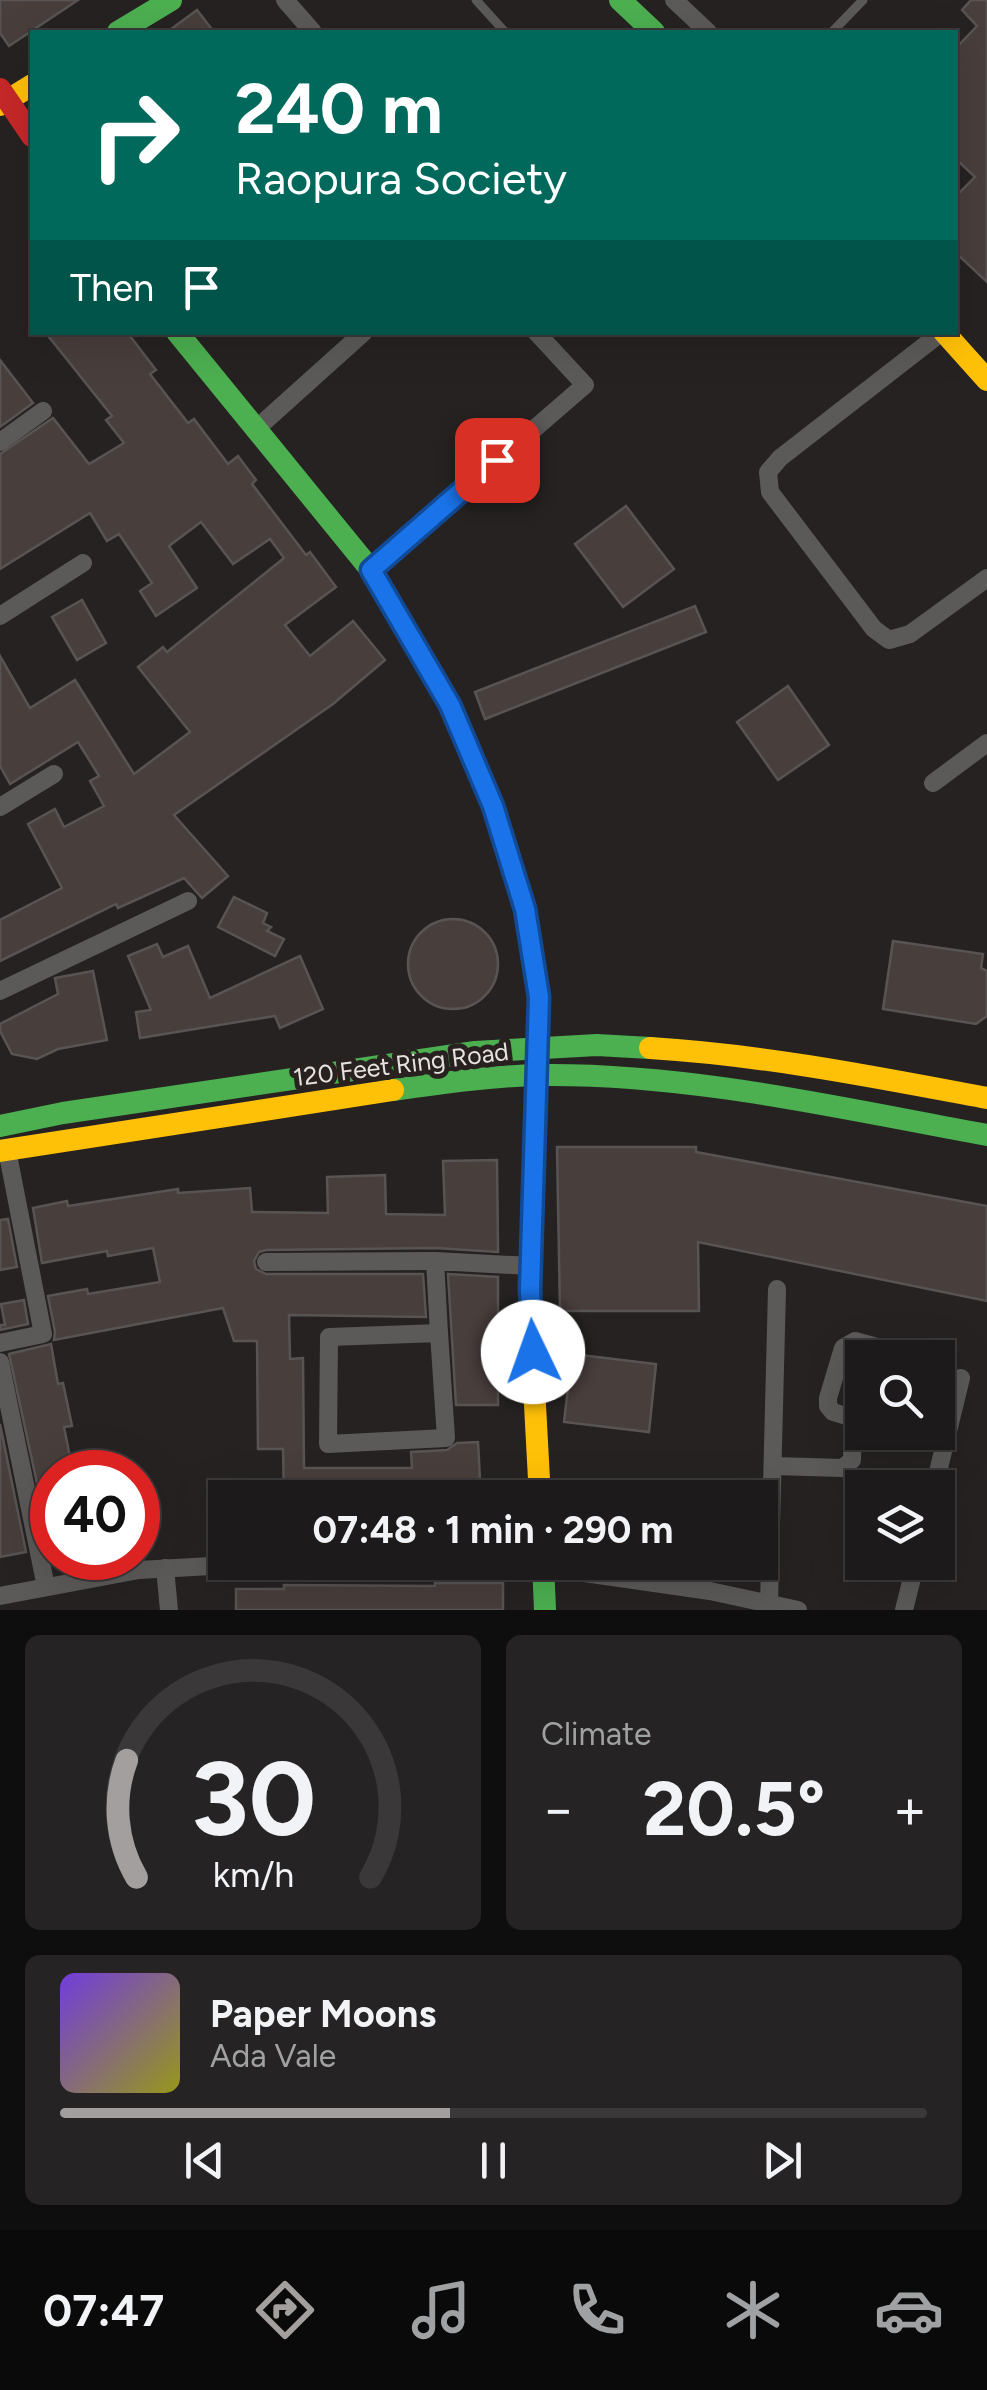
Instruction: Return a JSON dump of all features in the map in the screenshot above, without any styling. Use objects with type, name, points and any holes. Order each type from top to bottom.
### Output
[{"type":"main road","points":[[121,30],[171,0]]},
{"type":"main road","points":[[620,0],[652,30]]},
{"type":"main road","points":[[30,85],[3,98],[30,133]]},
{"type":"main road","points":[[180,335],[371,570],[450,705],[493,806],[525,909],[539,997],[530,1312],[539,1480]]},
{"type":"main road","points":[[946,335],[987,379]]},
{"type":"main road","name":"120 Feet Ring Road","points":[[1,1126],[63,1113],[476,1052],[597,1045],[700,1050],[985,1092]]},
{"type":"main road","name":"120 Feet Ring Road","points":[[3,1150],[426,1085],[536,1076],[616,1077],[737,1089],[987,1135]]},
{"type":"main road","points":[[544,1580],[546,1610]]},
{"type":"street","points":[[285,0],[312,30]]},
{"type":"street","points":[[674,0],[706,30]]},
{"type":"street","points":[[255,430],[361,335]]},
{"type":"street","points":[[371,570],[585,385],[539,335]]},
{"type":"street","points":[[939,335],[780,458],[768,472],[770,492],[874,629],[889,640],[910,634],[987,578]]},
{"type":"street","points":[[0,442],[43,411]]},
{"type":"street","points":[[0,616],[83,562]]},
{"type":"street","points":[[933,783],[987,743]]},
{"type":"street","points":[[0,807],[54,774]]},
{"type":"street","points":[[0,992],[188,901]]},
{"type":"street","points":[[0,1114],[1,1126]]},
{"type":"street","points":[[0,1343],[43,1334],[3,1150]]},
{"type":"street","points":[[435,1261],[446,1438],[328,1444],[329,1337],[439,1333]]},
{"type":"street","points":[[266,1262],[435,1261],[531,1266]]},
{"type":"street","points":[[769,1604],[777,1289]]},
{"type":"street","points":[[845,1347],[828,1406],[845,1416]]},
{"type":"street","points":[[0,1362],[46,1587]]},
{"type":"street","points":[[938,1470],[961,1378]]},
{"type":"street","points":[[772,1466],[843,1468],[852,1460],[852,1450]]},
{"type":"street","points":[[13,1599],[46,1587],[138,1570],[208,1566]]},
{"type":"street","points":[[165,1568],[169,1610]]},
{"type":"street","points":[[639,1580],[798,1610]]},
{"type":"street","points":[[904,1610],[912,1580]]},
{"type":"lane","points":[[476,0],[503,30]]},
{"type":"lane","points":[[834,30],[864,0]]},
{"type":"building","points":[[0,0],[78,0],[9,46],[0,33]]},
{"type":"building","points":[[971,0],[987,0],[987,282],[958,255],[958,194],[975,177],[958,161],[958,46],[977,26],[962,10]]},
{"type":"building","points":[[197,10],[212,30],[170,30]]},
{"type":"building","points":[[47,335],[129,335],[156,370],[150,374],[188,423],[194,419],[228,464],[238,456],[256,480],[252,484],[306,555],[310,552],[336,587],[285,625],[310,656],[353,621],[385,660],[333,704],[174,815],[228,876],[202,898],[184,878],[118,908],[116,904],[0,961],[0,920],[62,888],[28,824],[55,809],[64,827],[104,806],[90,781],[99,776],[78,742],[10,784],[0,766],[0,656],[30,708],[75,680],[134,774],[190,732],[138,667],[163,647],[167,652],[284,558],[270,539],[233,564],[201,522],[169,546],[197,588],[156,616],[140,591],[152,583],[119,534],[107,541],[90,513],[0,569],[0,454],[53,418],[89,464],[124,443],[106,420],[112,416]]},
{"type":"building","points":[[0,360],[33,403],[0,427]]},
{"type":"building","points":[[626,506],[674,569],[623,607],[575,544]]},
{"type":"building","points":[[82,600],[106,643],[77,660],[52,617]]},
{"type":"building","points":[[695,606],[706,632],[485,719],[475,692]]},
{"type":"building","points":[[788,686],[829,745],[778,780],[737,722]]},
{"type":"building","points":[[234,897],[267,913],[263,923],[271,927],[267,931],[284,939],[275,956],[218,927]]},
{"type":"building","points":[[453,919],[470,922],[485,932],[495,947],[495,981],[485,996],[470,1006],[453,1009],[436,1006],[421,996],[411,981],[408,964],[411,947],[421,932],[436,922]]},
{"type":"building","points":[[893,941],[983,954],[987,1016],[976,1024],[883,1009]]},
{"type":"building","points":[[157,944],[163,957],[188,946],[210,998],[300,956],[323,1009],[280,1028],[275,1016],[140,1038],[136,1012],[151,1010],[128,956]]},
{"type":"building","points":[[93,971],[107,1040],[58,1049],[37,1059],[12,1054],[0,1024],[58,994],[55,978]]},
{"type":"building","points":[[557,1147],[696,1147],[696,1152],[987,1206],[987,1301],[698,1242],[699,1311],[560,1311]]},
{"type":"building","points":[[497,1160],[498,1252],[435,1248],[266,1250],[259,1252],[254,1261],[256,1269],[266,1274],[423,1274],[426,1317],[289,1315],[290,1359],[303,1358],[304,1468],[412,1468],[411,1452],[447,1450],[457,1443],[478,1442],[480,1480],[284,1480],[283,1449],[258,1449],[257,1341],[234,1341],[223,1308],[54,1340],[48,1296],[160,1282],[153,1248],[108,1256],[107,1251],[42,1263],[33,1208],[178,1189],[178,1193],[250,1188],[252,1212],[328,1213],[327,1177],[385,1175],[386,1214],[445,1215],[443,1161]]},
{"type":"building","points":[[8,1219],[17,1267],[0,1270],[0,1220]]},
{"type":"building","points":[[448,1274],[498,1277],[498,1405],[456,1405]]},
{"type":"building","points":[[24,1300],[28,1324],[0,1330],[0,1325],[5,1325],[1,1304]]},
{"type":"building","points":[[51,1344],[58,1384],[63,1383],[72,1426],[64,1427],[69,1450],[30,1451],[9,1354]]},
{"type":"building","points":[[572,1354],[656,1364],[649,1432],[564,1422]]},
{"type":"building","points":[[0,1424],[26,1552],[0,1557]]},
{"type":"building","points":[[503,1583],[503,1610],[236,1610],[236,1589]]},
{"type":"traffic: fast","points":[[121,30],[171,0]]},
{"type":"traffic: fast","points":[[620,0],[652,30]]},
{"type":"traffic: fast","points":[[179,335],[371,570],[450,705],[493,806],[525,909],[539,997],[538,1035]]},
{"type":"traffic: fast","points":[[0,1126],[63,1113],[475,1052],[597,1045],[650,1048]]},
{"type":"traffic: fast","points":[[393,1090],[521,1076],[652,1080],[764,1094],[987,1135]]},
{"type":"traffic: fast","points":[[544,1580],[545,1610]]},
{"type":"traffic: slow","points":[[0,105],[30,86]]},
{"type":"traffic: slow","points":[[947,335],[987,380]]},
{"type":"traffic: slow","points":[[538,1035],[530,1312],[539,1480]]},
{"type":"traffic: slow","points":[[650,1048],[777,1061],[987,1098]]},
{"type":"traffic: slow","points":[[0,1151],[393,1090]]},
{"type":"traffic: jam","points":[[0,89],[30,133]]},
{"type":"route","points":[[497,460],[371,570],[450,705],[493,806],[525,909],[539,997],[530,1289],[533,1352]]}]
